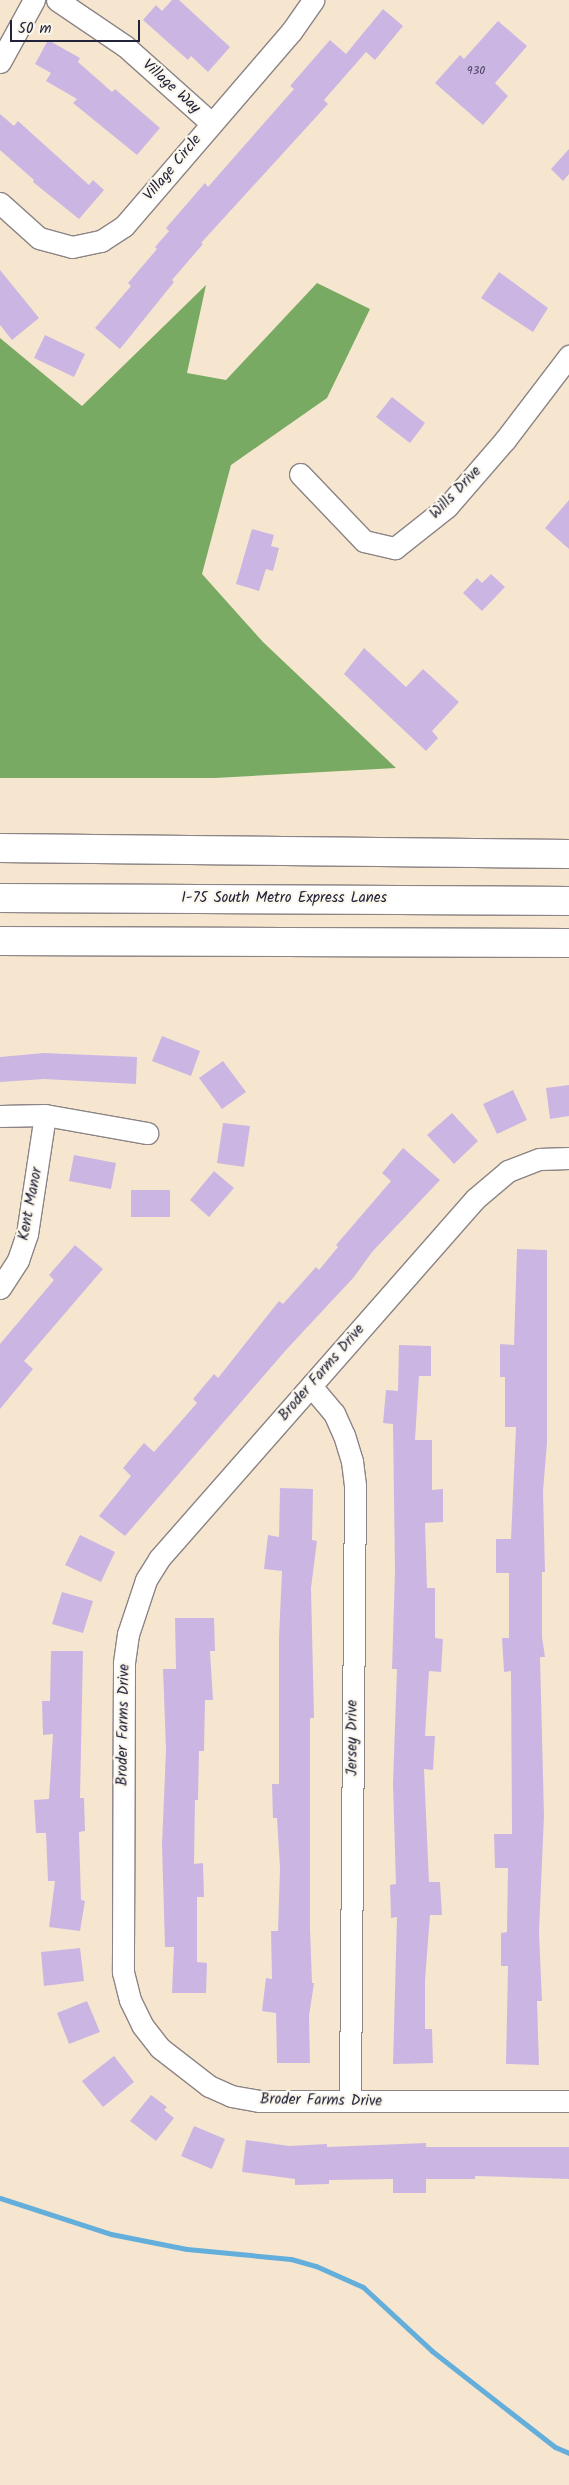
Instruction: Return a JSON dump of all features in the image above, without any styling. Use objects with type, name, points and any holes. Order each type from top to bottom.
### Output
[{"type":"highway","points":[[0,848],[569,854]]},
{"type":"highway","name":"I-75 South Metro Express Lanes","points":[[0,898],[569,901]]},
{"type":"highway","points":[[0,941],[569,943]]},
{"type":"street","points":[[0,62],[34,0]]},
{"type":"street","name":"Village Way","points":[[58,0],[125,46],[211,123]]},
{"type":"street","name":"Village Circle","points":[[0,203],[39,238],[72,247],[101,241],[124,226],[291,32],[313,0]]},
{"type":"street","name":"Wills Drive","points":[[300,474],[364,541],[395,548],[447,507],[505,440],[569,356]]},
{"type":"street","points":[[0,1116],[45,1116],[146,1133]]},
{"type":"street","name":"Kent Manor","points":[[0,1288],[18,1260],[27,1234],[45,1116]]},
{"type":"street","name":"Broder Farms Drive","points":[[569,1158],[539,1159],[508,1171],[475,1199],[160,1559],[136,1604],[124,1664],[123,1972],[130,2000],[142,2025],[160,2048],[209,2086],[230,2096],[259,2101],[569,2101]]},
{"type":"street","name":"Jersey Drive","points":[[311,1386],[334,1413],[344,1435],[352,1461],[355,1485],[350,2101]]},
{"type":"green space","points":[[317,283],[370,309],[327,398],[231,465],[202,574],[263,642],[396,768],[215,778],[0,778],[0,338],[82,406],[206,285],[187,373],[226,380]]},
{"type":"building","points":[[172,0],[179,0],[230,47],[208,72],[191,56],[188,60],[143,20],[156,5],[162,11]]},
{"type":"building","points":[[383,9],[403,26],[375,60],[366,52],[324,100],[328,104],[201,243],[203,244],[172,280],[174,282],[120,349],[95,328],[131,286],[128,283],[157,249],[155,247],[169,231],[166,228],[205,183],[208,187],[294,89],[290,86],[330,40],[346,54]]},
{"type":"building","points":[[498,21],[527,46],[495,83],[508,96],[483,125],[435,83],[460,55],[464,59]]},
{"type":"building","points":[[48,40],[80,58],[78,62],[112,92],[115,89],[160,128],[137,155],[73,103],[77,99],[46,81],[51,73],[35,64]]},
{"type":"building","points":[[0,114],[14,126],[18,121],[89,185],[93,180],[104,190],[79,219],[33,182],[34,180],[0,150]]},
{"type":"building","points":[[569,149],[569,174],[563,181],[551,169]]},
{"type":"building","points":[[0,270],[39,318],[12,340],[0,325]]},
{"type":"building","points":[[499,272],[548,308],[533,332],[481,298]]},
{"type":"building","points":[[45,335],[85,354],[74,377],[34,358]]},
{"type":"building","points":[[392,397],[425,423],[410,443],[376,417]]},
{"type":"building","points":[[569,500],[569,549],[545,528]]},
{"type":"building","points":[[252,529],[274,535],[271,546],[279,548],[273,571],[266,569],[259,591],[236,584]]},
{"type":"building","points":[[491,574],[505,587],[482,611],[463,593],[477,578],[482,583]]},
{"type":"building","points":[[364,648],[406,687],[423,669],[459,702],[432,731],[438,738],[426,751],[344,674]]},
{"type":"building","points":[[162,1036],[200,1051],[191,1076],[152,1061]]},
{"type":"building","points":[[44,1053],[137,1057],[136,1084],[44,1079],[0,1082],[0,1057]]},
{"type":"building","points":[[223,1061],[246,1092],[222,1109],[199,1078]]},
{"type":"building","points":[[569,1085],[569,1116],[550,1119],[546,1088]]},
{"type":"building","points":[[513,1090],[527,1120],[497,1134],[483,1104]]},
{"type":"building","points":[[452,1113],[478,1141],[454,1164],[427,1135]]},
{"type":"building","points":[[223,1123],[250,1126],[244,1167],[217,1163]]},
{"type":"building","points":[[403,1148],[440,1180],[372,1252],[354,1277],[286,1350],[125,1536],[99,1516],[131,1476],[123,1468],[144,1443],[154,1452],[197,1403],[193,1399],[214,1374],[218,1378],[279,1301],[283,1304],[316,1267],[319,1270],[338,1247],[336,1245],[391,1181],[382,1173]]},
{"type":"building","points":[[74,1155],[116,1163],[111,1189],[69,1181]]},
{"type":"building","points":[[214,1171],[234,1188],[209,1217],[190,1200]]},
{"type":"building","points":[[131,1190],[170,1190],[170,1217],[131,1217]]},
{"type":"building","points":[[75,1245],[103,1269],[24,1361],[33,1369],[0,1409],[0,1344],[54,1280],[49,1275]]},
{"type":"building","points":[[517,1249],[547,1250],[547,1443],[543,1491],[545,1572],[542,1572],[542,1637],[545,1657],[540,1657],[544,1816],[539,1932],[542,2001],[537,2001],[539,2065],[506,2064],[508,1966],[501,1966],[501,1933],[507,1932],[508,1868],[495,1868],[494,1834],[512,1834],[511,1671],[504,1672],[502,1638],[509,1638],[509,1573],[496,1573],[496,1539],[511,1539],[516,1427],[505,1427],[505,1377],[500,1377],[500,1344],[514,1345]]},
{"type":"building","points":[[399,1345],[431,1346],[431,1376],[419,1376],[415,1440],[432,1440],[432,1490],[443,1489],[443,1522],[425,1523],[427,1588],[435,1588],[435,1638],[443,1639],[441,1672],[429,1671],[425,1736],[435,1736],[433,1770],[424,1769],[429,1882],[440,1882],[442,1915],[430,1915],[425,1980],[425,2029],[432,2029],[433,2063],[393,2064],[397,1917],[391,1918],[390,1885],[396,1884],[393,1784],[397,1669],[392,1669],[395,1571],[393,1424],[383,1423],[386,1390],[398,1391]]},
{"type":"building","points":[[280,1488],[313,1489],[312,1540],[317,1541],[311,1588],[314,1718],[310,1718],[310,1928],[312,1983],[314,1983],[309,2016],[310,2063],[277,2063],[276,2013],[262,2011],[266,1978],[272,1979],[271,1931],[278,1931],[280,1868],[277,1818],[273,1818],[272,1784],[279,1784],[279,1637],[282,1571],[264,1569],[268,1535],[279,1537]]},
{"type":"building","points":[[80,1535],[115,1552],[101,1582],[65,1565]]},
{"type":"building","points":[[62,1592],[93,1601],[83,1633],[52,1624]]},
{"type":"building","points":[[175,1618],[214,1618],[215,1651],[210,1651],[213,1700],[205,1700],[204,1751],[199,1751],[198,1800],[195,1800],[194,1864],[203,1863],[204,1897],[197,1897],[197,1962],[207,1963],[206,1993],[172,1993],[174,1947],[165,1947],[162,1845],[166,1750],[163,1669],[176,1669]]},
{"type":"building","points":[[51,1651],[83,1651],[80,1798],[84,1798],[85,1831],[79,1832],[81,1900],[85,1901],[80,1931],[49,1927],[55,1881],[48,1881],[46,1833],[36,1833],[34,1800],[49,1799],[53,1734],[43,1735],[42,1701],[50,1701]]},
{"type":"building","points":[[80,1948],[84,1981],[44,1986],[41,1952]]},
{"type":"building","points":[[87,2001],[100,2032],[69,2044],[57,2013]]},
{"type":"building","points":[[114,2056],[134,2082],[103,2107],[82,2081]]},
{"type":"building","points":[[151,2095],[167,2107],[164,2110],[174,2118],[156,2141],[130,2121]]},
{"type":"building","points":[[194,2126],[225,2139],[212,2169],[181,2156]]},
{"type":"building","points":[[246,2140],[289,2146],[327,2144],[327,2147],[426,2143],[426,2147],[569,2147],[569,2179],[475,2176],[475,2179],[426,2179],[426,2193],[393,2193],[393,2179],[329,2180],[329,2184],[295,2185],[295,2179],[242,2172]]},
{"type":"waterway","points":[[0,2198],[111,2234],[187,2249],[291,2259],[316,2266],[363,2287],[432,2351],[555,2447],[569,2453]]}]
